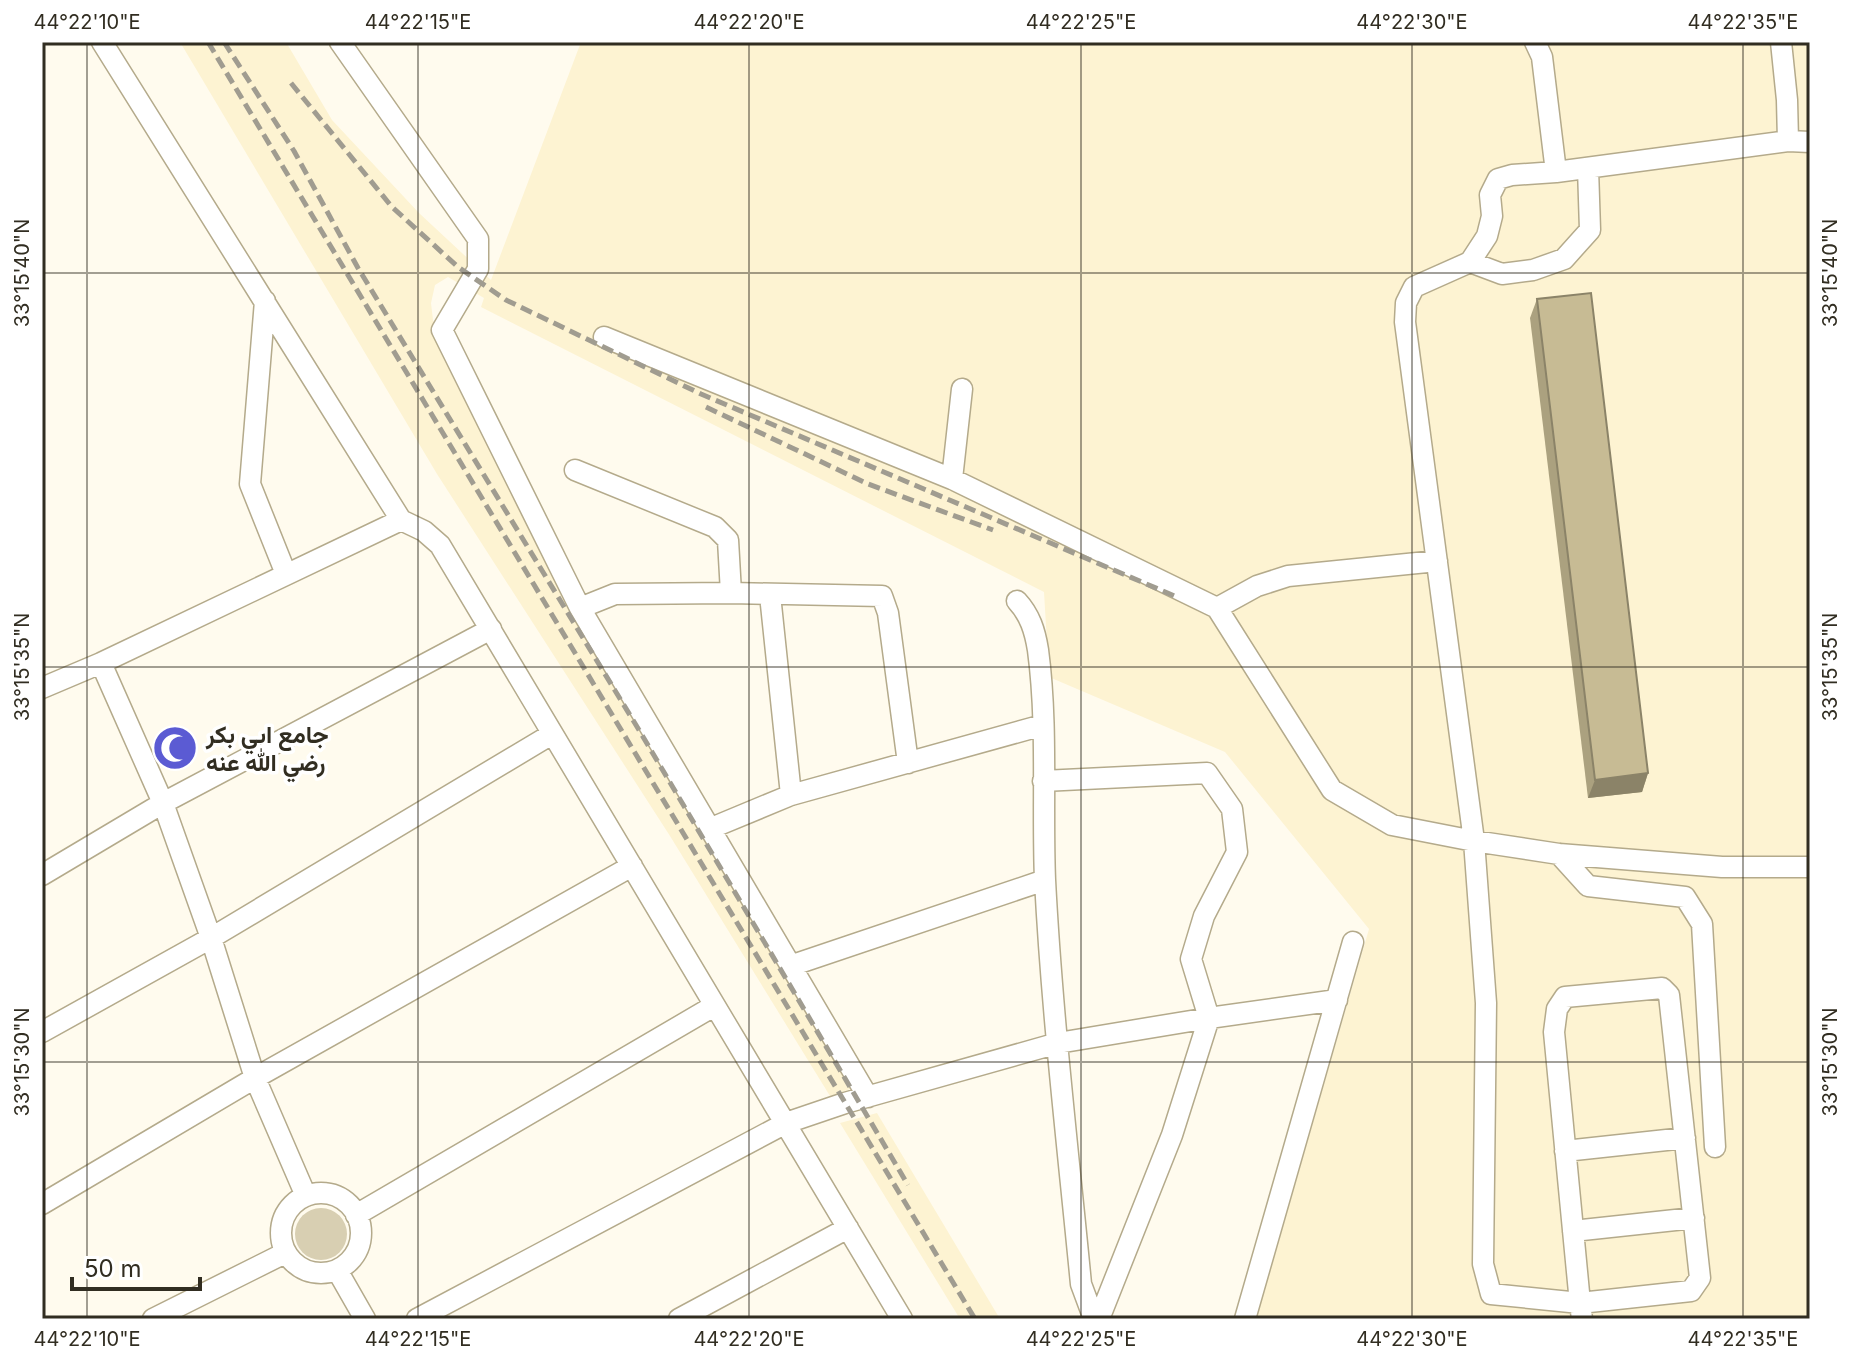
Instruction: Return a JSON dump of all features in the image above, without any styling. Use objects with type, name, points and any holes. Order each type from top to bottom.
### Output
[{"type":"street","points":[[102,42],[401,520],[424,531],[440,545],[902,1319]]},
{"type":"street","points":[[340,42],[478,239],[478,269],[442,330],[580,608],[868,1097]]},
{"type":"street","points":[[1535,42],[1542,57],[1556,172]]},
{"type":"street","points":[[1781,42],[1788,141]]},
{"type":"street","points":[[1581,1311],[1554,1032],[1557,1009],[1565,997],[1662,988],[1669,995],[1700,1278],[1691,1291],[1581,1311],[1491,1294],[1483,1264],[1486,1003],[1474,841],[1405,322],[1406,303],[1414,287],[1470,262],[1487,236],[1492,216],[1490,195],[1498,179],[1788,141],[1810,142]]},
{"type":"street","points":[[1470,262],[1502,274],[1533,270],[1564,259],[1590,230],[1588,168]]},
{"type":"street","points":[[265,301],[250,484],[286,574]]},
{"type":"street","points":[[604,337],[952,479],[1217,608],[1332,790],[1392,825],[1559,854],[1722,867],[1810,867]]},
{"type":"street","points":[[952,479],[962,389]]},
{"type":"street","points":[[575,470],[715,527],[728,540],[731,593]]},
{"type":"street","points":[[42,688],[401,520]]},
{"type":"street","points":[[1217,608],[1257,586],[1288,576],[1437,561]]},
{"type":"street","points":[[580,608],[615,594],[877,594],[885,599],[908,763]]},
{"type":"street","points":[[770,595],[791,795]]},
{"type":"street","points":[[1017,601],[1029,614],[1038,649],[1043,725],[1045,880],[1058,1043],[1081,1284],[1097,1319]]},
{"type":"street","points":[[42,875],[163,803],[491,629]]},
{"type":"street","points":[[101,663],[163,803],[211,938],[255,1078],[306,1196]]},
{"type":"street","points":[[709,829],[791,795],[1043,725]]},
{"type":"street","points":[[42,1032],[211,938],[552,734]]},
{"type":"street","points":[[1043,781],[1207,773],[1232,809],[1237,852],[1204,916],[1191,959],[1209,1018],[1172,1135],[1097,1319]]},
{"type":"street","points":[[1559,854],[1588,886],[1685,897],[1702,924],[1715,1147]]},
{"type":"street","points":[[42,1204],[255,1078],[632,866]]},
{"type":"street","points":[[790,966],[1045,880]]},
{"type":"street","points":[[1245,1319],[1353,942]]},
{"type":"street","points":[[417,1319],[786,1123],[1058,1043],[1337,1000]]},
{"type":"street","points":[[356,1215],[714,1006]]},
{"type":"street","points":[[1565,1151],[1685,1138]]},
{"type":"street","points":[[317,1193],[340,1198],[356,1215],[360,1240],[356,1252],[348,1263],[337,1270],[326,1273],[302,1269],[285,1253],[281,1226],[285,1213],[306,1196],[317,1193]]},
{"type":"street","points":[[1573,1231],[1694,1218]]},
{"type":"street","points":[[679,1319],[848,1228]]},
{"type":"street","points":[[153,1319],[285,1253]]},
{"type":"street","points":[[337,1270],[365,1319]]},
{"type":"shaded area","points":[[180,42],[286,42],[332,120],[419,213],[491,280],[581,42],[1810,42],[1810,1319],[1256,1319],[1369,929],[1225,752],[1049,677],[1044,592],[481,307],[484,298],[448,277],[435,285],[431,303],[433,320],[498,459],[859,1086],[830,1096],[670,836],[437,474]]},
{"type":"shaded area","points":[[877,1113],[1000,1319],[960,1319],[840,1123]]},
{"type":"shaded area","points":[[321,1208],[339,1216],[347,1234],[339,1252],[321,1260],[303,1252],[295,1234],[303,1216]]},
{"type":"building","points":[[1591,293],[1648,773],[1595,780],[1537,299]]},
{"type":"railway","points":[[208,42],[975,1319]]},
{"type":"railway","points":[[224,42],[294,151],[358,268],[639,730],[908,1185]]},
{"type":"railway","points":[[291,83],[392,207],[458,267],[506,300],[701,394],[1177,597]]},
{"type":"railway","points":[[706,407],[868,484],[993,530]]},
{"type":"place","name":"جامع ابي بكر رضي الله عنه","points":[[175,748]]}]
